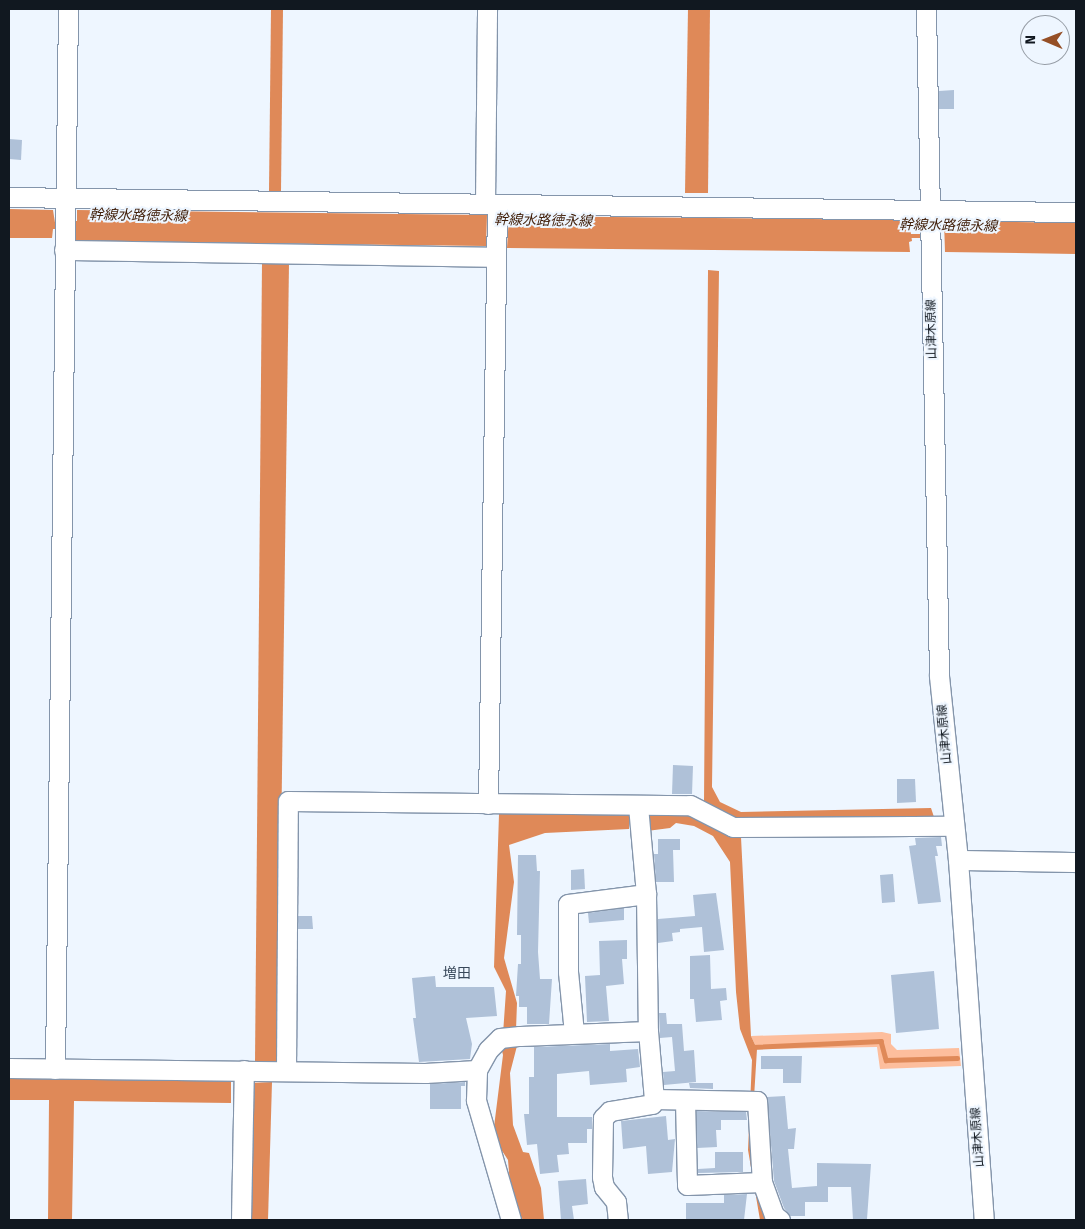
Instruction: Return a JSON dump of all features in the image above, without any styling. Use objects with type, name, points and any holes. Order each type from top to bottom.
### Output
[{"type":"street","points":[[55,1069],[68,9]]},
{"type":"street","points":[[487,9],[494,225],[488,804]]},
{"type":"street","name":"山津木原線","points":[[926,9],[940,676],[953,826],[958,860],[984,1220]]},
{"type":"street","points":[[9,196],[66,197],[494,225]]},
{"type":"street","points":[[64,233],[929,218],[1076,212]]},
{"type":"street","points":[[286,1070],[288,801],[638,806],[690,805],[733,827],[953,826]]},
{"type":"street","points":[[618,1220],[616,1202],[604,1187],[602,1177],[603,1118],[610,1111],[652,1104],[654,1099],[648,1030],[646,894],[638,806]]},
{"type":"street","points":[[958,860],[1076,862]]},
{"type":"street","points":[[574,1033],[568,972],[568,904],[646,894]]},
{"type":"street","points":[[512,1220],[476,1100],[477,1070],[488,1050],[500,1038],[648,1030]]},
{"type":"street","points":[[9,1068],[425,1073],[477,1070]]},
{"type":"street","points":[[241,1220],[244,1070]]},
{"type":"street","points":[[654,1099],[686,1101],[751,1100],[755,1183],[774,1215],[780,1220]]},
{"type":"street","points":[[686,1101],[688,1185],[755,1183]]},
{"type":"shaded area","points":[[882,1032],[891,1034],[891,1044],[897,1050],[959,1048],[961,1066],[880,1069],[877,1047],[757,1049],[751,1036]]},
{"type":"water","points":[[271,9],[283,9],[281,191],[269,191]]},
{"type":"water","points":[[688,9],[710,9],[708,193],[685,193]]},
{"type":"water","points":[[9,209],[53,210],[56,229],[53,229],[52,238],[9,238]]},
{"type":"water","points":[[77,210],[487,215],[486,246],[76,241],[76,231],[71,231],[71,221],[77,221]]},
{"type":"water","points":[[509,216],[909,220],[912,241],[909,242],[910,252],[507,248]]},
{"type":"water","points":[[944,221],[1076,223],[1076,254],[945,252]]},
{"type":"water","points":[[262,263],[289,263],[278,1064],[255,1063]]},
{"type":"water","points":[[708,270],[719,271],[712,787],[720,802],[741,812],[931,808],[934,817],[739,821],[704,802]]},
{"type":"water","points":[[499,814],[629,814],[629,829],[545,833],[509,845],[514,882],[504,958],[517,1003],[516,1030],[503,1034],[506,991],[494,967]]},
{"type":"water","points":[[647,814],[690,815],[730,836],[741,837],[751,1036],[757,1049],[753,1114],[770,1220],[760,1220],[748,1150],[752,1060],[740,1029],[736,992],[730,862],[713,836],[694,826],[676,823],[670,828],[647,831]]},
{"type":"water","points":[[518,1042],[510,1073],[513,1125],[523,1152],[529,1153],[541,1188],[544,1220],[523,1220],[518,1212],[510,1185],[508,1160],[499,1146],[494,1127],[503,1055],[501,1047]]},
{"type":"water","points":[[9,1077],[231,1079],[231,1103],[74,1101],[72,1220],[48,1220],[49,1100],[9,1100]]},
{"type":"water","points":[[272,1082],[268,1220],[247,1220],[251,1083]]},
{"type":"building","points":[[954,90],[954,109],[939,109],[939,91]]},
{"type":"building","points":[[9,139],[22,140],[21,160],[9,159]]},
{"type":"building","points":[[673,765],[693,766],[692,794],[672,794]]},
{"type":"building","points":[[897,779],[915,779],[916,802],[897,803]]},
{"type":"building","points":[[941,837],[942,846],[936,846],[938,856],[935,856],[941,902],[918,904],[909,846],[916,845],[915,838]]},
{"type":"building","points":[[658,839],[680,839],[680,850],[673,850],[674,882],[656,882],[654,854],[658,854]]},
{"type":"building","points":[[518,855],[536,855],[537,871],[540,871],[538,952],[540,979],[552,979],[549,1024],[527,1024],[527,1007],[519,1007],[519,996],[516,996],[518,964],[521,964],[521,935],[517,935]]},
{"type":"building","points":[[584,869],[585,889],[571,890],[571,870]]},
{"type":"building","points":[[893,874],[895,902],[882,903],[880,875]]},
{"type":"building","points":[[716,893],[724,950],[704,952],[702,927],[680,929],[680,932],[672,933],[673,941],[658,943],[658,919],[695,916],[693,895]]},
{"type":"building","points":[[624,908],[624,920],[589,923],[588,913]]},
{"type":"building","points":[[298,916],[312,916],[313,929],[298,929]]},
{"type":"building","points":[[627,940],[627,959],[622,959],[624,984],[606,986],[609,1021],[587,1022],[585,976],[600,975],[599,941]]},
{"type":"building","points":[[710,955],[711,989],[726,988],[727,1000],[720,1001],[722,1020],[696,1022],[694,999],[690,999],[690,956]]},
{"type":"building","points":[[934,971],[939,1029],[896,1033],[891,975]]},
{"type":"building","points":[[435,976],[436,987],[494,987],[497,1016],[466,1018],[472,1044],[470,1059],[419,1062],[413,1018],[416,1018],[412,978]]},
{"type":"building","points":[[659,1013],[666,1013],[667,1024],[682,1024],[684,1051],[694,1050],[696,1082],[664,1085],[663,1072],[675,1071],[672,1037],[660,1038]]},
{"type":"building","points":[[610,1044],[610,1051],[638,1049],[640,1067],[626,1069],[627,1082],[590,1085],[589,1071],[557,1074],[557,1117],[592,1117],[592,1129],[587,1129],[587,1143],[568,1143],[569,1154],[557,1155],[559,1172],[540,1174],[537,1144],[527,1145],[524,1114],[529,1114],[529,1077],[534,1077],[534,1047]]},
{"type":"building","points":[[761,1056],[802,1056],[801,1083],[783,1083],[783,1069],[761,1069]]},
{"type":"building","points":[[465,1082],[465,1086],[461,1086],[461,1109],[430,1109],[430,1084]]},
{"type":"building","points":[[689,1083],[713,1083],[713,1089],[690,1088]]},
{"type":"building","points":[[785,1096],[788,1129],[796,1128],[794,1149],[788,1149],[792,1188],[817,1186],[817,1163],[871,1164],[867,1219],[853,1220],[851,1187],[828,1187],[828,1202],[805,1202],[805,1216],[790,1216],[784,1208],[774,1181],[767,1097]]},
{"type":"building","points":[[696,1111],[746,1112],[747,1120],[721,1120],[721,1130],[716,1130],[717,1147],[697,1148]]},
{"type":"building","points":[[666,1116],[668,1140],[675,1139],[672,1172],[648,1174],[646,1146],[623,1149],[621,1121]]},
{"type":"building","points":[[715,1152],[743,1152],[743,1172],[698,1173],[698,1169],[715,1168]]},
{"type":"building","points":[[586,1179],[588,1204],[572,1206],[574,1220],[561,1220],[558,1181]]},
{"type":"building","points":[[747,1194],[744,1220],[686,1220],[686,1203],[724,1203],[724,1195]]},
{"type":"waterway","name":"幹線水路徳永線","points":[[908,236],[925,236]]},
{"type":"waterway","points":[[753,1047],[881,1041],[886,1060],[957,1058]]},
{"type":"district","name":"増田","points":[[457,974]]}]
